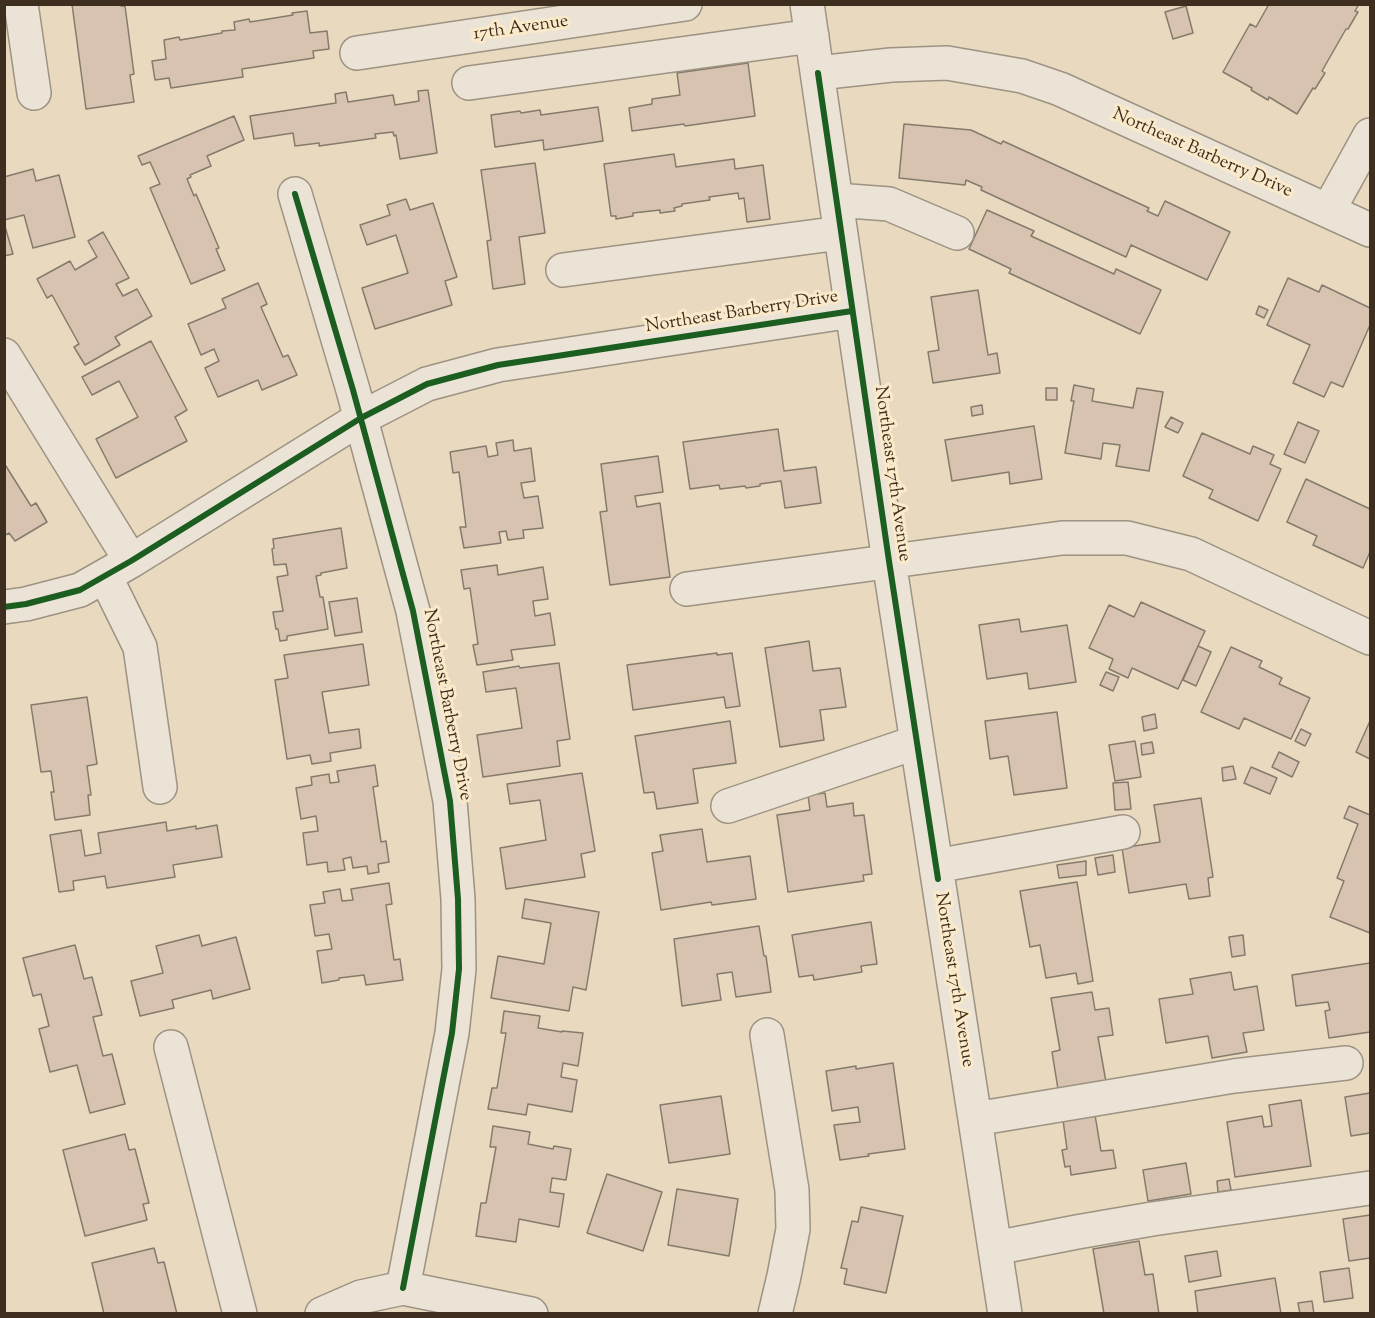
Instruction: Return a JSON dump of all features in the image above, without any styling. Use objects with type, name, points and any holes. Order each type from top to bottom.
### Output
[{"type":"street","points":[[21,4],[34,93]]},
{"type":"street","name":"17th Avenue","points":[[357,53],[685,4]]},
{"type":"street","points":[[470,83],[810,20]]},
{"type":"street","name":"Northeast 17th Avenue","points":[[810,20],[889,561],[1005,1314]]},
{"type":"street","name":"Northeast Barberry Drive","points":[[818,74],[891,65],[947,63],[1022,76],[1060,89],[1371,231]]},
{"type":"street","points":[[1328,211],[1371,135]]},
{"type":"street","name":"Northeast Barberry Drive","points":[[296,194],[361,418],[412,611],[450,801],[459,899],[459,969],[452,1033],[403,1288]]},
{"type":"street","points":[[836,200],[889,204],[957,233]]},
{"type":"street","points":[[563,270],[840,233]]},
{"type":"street","name":"Northeast Barberry Drive","points":[[4,607],[26,604],[80,590],[361,418],[427,384],[498,365],[852,311]]},
{"type":"street","points":[[4,355],[118,568],[140,648],[160,787]]},
{"type":"street","points":[[687,588],[1062,538],[1127,538],[1191,554],[1371,638]]},
{"type":"street","points":[[728,806],[917,742]]},
{"type":"street","points":[[936,866],[1122,832]]},
{"type":"street","points":[[767,1035],[792,1190],[792,1229],[776,1314]]},
{"type":"street","points":[[171,1047],[240,1314]]},
{"type":"street","points":[[975,1119],[1234,1076],[1346,1063]]},
{"type":"street","points":[[995,1248],[1152,1219],[1371,1188]]},
{"type":"street","points":[[322,1314],[361,1297],[403,1288],[531,1314]]},
{"type":"building","points":[[72,4],[121,4],[125,6],[134,74],[130,75],[134,102],[86,109]]},
{"type":"building","points":[[1269,4],[1359,4],[1355,11],[1358,12],[1322,71],[1325,73],[1297,114],[1269,97],[1268,100],[1223,72],[1250,24],[1256,27]]},
{"type":"building","points":[[1186,6],[1193,33],[1173,39],[1165,12]]},
{"type":"building","points":[[307,11],[310,33],[327,31],[329,49],[313,51],[314,58],[242,69],[243,77],[171,88],[169,78],[155,80],[152,61],[166,59],[164,40],[179,37],[180,40],[222,33],[222,31],[235,30],[234,22],[249,19],[250,22]]},
{"type":"building","points":[[748,63],[755,116],[632,131],[629,108],[652,104],[652,99],[680,95],[677,73]]},
{"type":"building","points":[[428,90],[437,153],[400,159],[396,135],[394,136],[393,132],[375,134],[376,138],[319,146],[319,143],[295,146],[293,133],[254,139],[250,116],[336,103],[335,94],[346,92],[348,102],[393,95],[395,105],[419,101],[418,91]]},
{"type":"building","points":[[598,107],[603,141],[544,150],[543,140],[495,147],[491,115],[540,110],[541,115]]},
{"type":"building","points":[[234,116],[244,140],[207,156],[211,166],[190,175],[191,177],[187,179],[194,196],[196,194],[219,248],[216,249],[225,270],[191,284],[150,188],[160,184],[150,162],[142,165],[138,156]]},
{"type":"building","points":[[904,124],[971,130],[1001,144],[1003,141],[1149,208],[1147,211],[1158,216],[1165,201],[1230,232],[1207,280],[1131,245],[1126,257],[981,190],[982,187],[966,180],[965,185],[899,178]]},
{"type":"building","points":[[674,154],[676,167],[734,159],[735,169],[763,165],[770,219],[747,222],[744,198],[739,199],[738,193],[682,204],[674,208],[675,211],[633,213],[633,216],[616,219],[616,216],[611,216],[604,164]]},
{"type":"building","points":[[535,163],[545,233],[519,237],[525,284],[493,289],[487,241],[491,240],[481,170]]},
{"type":"building","points":[[33,169],[36,181],[59,175],[75,237],[33,248],[24,215],[4,220],[4,177]]},
{"type":"building","points":[[406,199],[410,210],[433,203],[457,277],[445,281],[452,305],[375,329],[362,288],[408,273],[396,235],[367,245],[360,225],[390,215],[387,205]]},
{"type":"building","points":[[987,210],[1034,231],[1031,236],[1114,274],[1116,269],[1161,290],[1140,334],[1009,273],[1011,269],[969,249]]},
{"type":"building","points":[[4,223],[13,254],[4,256]]},
{"type":"building","points":[[103,232],[129,278],[116,284],[123,296],[137,289],[152,316],[115,337],[120,345],[85,365],[74,347],[79,344],[52,295],[47,298],[37,279],[70,261],[75,270],[97,257],[88,241]]},
{"type":"building","points":[[1288,278],[1319,292],[1322,285],[1370,308],[1370,325],[1343,387],[1331,382],[1324,397],[1293,383],[1310,345],[1267,325]]},
{"type":"building","points":[[258,283],[267,304],[261,307],[283,357],[288,355],[297,375],[262,390],[258,380],[218,397],[205,368],[219,361],[214,349],[201,355],[188,324],[226,308],[222,299]]},
{"type":"building","points":[[978,290],[988,355],[997,353],[1000,373],[933,383],[928,352],[939,350],[931,297]]},
{"type":"building","points":[[1259,306],[1268,310],[1264,318],[1256,314]]},
{"type":"building","points":[[151,341],[187,410],[175,417],[187,441],[116,478],[96,439],[138,417],[119,381],[92,395],[82,377]]},
{"type":"building","points":[[1074,385],[1094,389],[1092,401],[1133,408],[1137,388],[1163,392],[1149,471],[1116,466],[1120,445],[1103,443],[1101,459],[1065,453],[1074,401],[1071,401]]},
{"type":"building","points":[[1046,388],[1057,388],[1057,400],[1046,400]]},
{"type":"building","points":[[982,405],[983,414],[972,416],[971,407]]},
{"type":"building","points":[[1171,417],[1183,423],[1178,433],[1165,427]]},
{"type":"building","points":[[1298,422],[1319,431],[1305,463],[1284,454]]},
{"type":"building","points":[[1034,426],[1042,479],[1010,484],[1009,472],[952,481],[945,440]]},
{"type":"building","points":[[778,429],[784,471],[816,467],[821,503],[785,508],[781,481],[746,488],[745,486],[720,489],[719,485],[690,489],[683,442]]},
{"type":"building","points":[[1202,433],[1250,454],[1253,446],[1274,455],[1270,464],[1281,469],[1258,521],[1209,498],[1213,490],[1183,476]]},
{"type":"building","points":[[513,440],[514,451],[531,448],[535,481],[521,483],[524,498],[538,496],[543,528],[523,530],[524,538],[508,540],[506,531],[499,532],[501,543],[464,548],[460,527],[466,527],[459,472],[453,473],[450,452],[486,446],[488,457],[498,455],[496,443]]},
{"type":"building","points":[[658,456],[663,492],[635,496],[637,507],[660,503],[670,577],[610,585],[600,512],[607,511],[601,464]]},
{"type":"building","points":[[4,463],[31,506],[36,503],[47,522],[15,541],[9,533],[4,536]]},
{"type":"building","points":[[1306,479],[1370,509],[1370,552],[1363,568],[1313,545],[1317,536],[1287,522]]},
{"type":"building","points":[[341,528],[347,568],[316,576],[320,597],[323,597],[328,629],[287,636],[287,640],[280,641],[273,612],[283,611],[277,577],[288,575],[286,564],[274,565],[273,539]]},
{"type":"building","points":[[497,565],[498,575],[543,567],[548,599],[533,601],[535,616],[550,613],[555,645],[511,650],[513,660],[477,665],[473,645],[478,644],[470,588],[464,589],[461,570]]},
{"type":"building","points":[[357,598],[362,632],[335,636],[329,602]]},
{"type":"building","points":[[1141,602],[1205,631],[1178,689],[1132,668],[1128,678],[1109,669],[1113,659],[1089,648],[1109,605],[1134,617]]},
{"type":"building","points":[[1019,619],[1021,632],[1067,625],[1076,682],[1029,689],[1027,673],[987,679],[979,625]]},
{"type":"building","points":[[809,641],[813,671],[840,668],[846,707],[820,710],[824,740],[780,747],[765,648]]},
{"type":"building","points":[[363,644],[369,685],[322,692],[329,733],[359,729],[361,748],[330,753],[331,761],[312,764],[310,755],[287,759],[275,680],[288,678],[284,655]]},
{"type":"building","points":[[1198,646],[1211,652],[1196,686],[1183,680]]},
{"type":"building","points":[[1231,647],[1262,661],[1259,667],[1282,678],[1279,684],[1310,698],[1291,739],[1244,718],[1239,729],[1201,712]]},
{"type":"building","points":[[717,653],[717,655],[732,653],[740,706],[726,708],[724,697],[633,710],[627,665]]},
{"type":"building","points":[[559,663],[570,739],[557,741],[560,766],[483,777],[477,735],[522,728],[516,688],[486,692],[483,672]]},
{"type":"building","points":[[1106,672],[1119,677],[1113,691],[1100,685]]},
{"type":"building","points":[[87,697],[97,764],[87,766],[91,795],[88,795],[90,815],[55,820],[51,771],[41,772],[31,705]]},
{"type":"building","points":[[1057,712],[1067,788],[1014,795],[1008,756],[990,759],[985,721]]},
{"type":"building","points":[[1155,714],[1157,728],[1144,731],[1142,717]]},
{"type":"building","points":[[730,721],[736,763],[693,769],[698,803],[657,809],[654,792],[644,793],[635,736]]},
{"type":"building","points":[[1370,721],[1370,759],[1356,752]]},
{"type":"building","points":[[1301,729],[1311,734],[1305,746],[1295,741]]},
{"type":"building","points":[[1135,741],[1141,777],[1115,781],[1109,745]]},
{"type":"building","points":[[1152,742],[1154,753],[1142,755],[1141,744]]},
{"type":"building","points":[[1279,752],[1299,762],[1292,777],[1272,767]]},
{"type":"building","points":[[375,765],[378,786],[373,787],[381,842],[386,841],[389,862],[378,864],[379,872],[368,874],[367,866],[353,868],[351,857],[343,859],[345,870],[328,872],[327,862],[307,865],[303,833],[318,831],[316,816],[301,819],[296,788],[312,785],[311,777],[329,774],[330,783],[339,782],[337,771]]},
{"type":"building","points":[[1233,766],[1236,779],[1223,781],[1222,768]]},
{"type":"building","points":[[1251,767],[1277,778],[1270,794],[1244,783]]},
{"type":"building","points":[[582,773],[595,851],[581,854],[585,877],[506,889],[500,848],[546,840],[540,800],[510,804],[507,784]]},
{"type":"building","points":[[1128,782],[1131,809],[1115,810],[1113,783]]},
{"type":"building","points":[[825,793],[827,807],[853,803],[854,816],[864,815],[872,874],[863,875],[864,881],[788,892],[777,815],[810,810],[808,795]]},
{"type":"building","points":[[1201,798],[1213,877],[1208,878],[1210,896],[1189,899],[1186,884],[1129,893],[1122,848],[1160,842],[1154,805]]},
{"type":"building","points":[[1349,806],[1370,815],[1370,933],[1330,917],[1344,881],[1337,878],[1358,824],[1344,818]]},
{"type":"building","points":[[166,822],[167,831],[217,825],[222,857],[173,865],[175,877],[107,888],[105,876],[73,881],[74,890],[59,892],[50,835],[81,830],[85,856],[101,853],[98,833]]},
{"type":"building","points":[[702,829],[707,862],[750,856],[756,899],[712,905],[711,902],[661,910],[652,853],[663,851],[660,835]]},
{"type":"building","points":[[1113,855],[1115,872],[1098,875],[1095,858]]},
{"type":"building","points":[[1086,861],[1086,875],[1059,878],[1057,865]]},
{"type":"building","points":[[1077,882],[1093,981],[1078,984],[1076,973],[1046,978],[1040,945],[1030,947],[1020,891]]},
{"type":"building","points":[[389,883],[392,904],[386,905],[394,960],[400,959],[403,980],[366,985],[364,975],[322,983],[317,951],[332,949],[329,934],[315,936],[310,905],[325,903],[323,892],[340,889],[342,901],[353,900],[351,889]]},
{"type":"building","points":[[525,899],[599,912],[586,990],[573,987],[569,1011],[491,998],[498,956],[544,964],[551,923],[522,918]]},
{"type":"building","points":[[871,922],[877,964],[861,966],[862,972],[814,980],[813,975],[799,977],[792,935]]},
{"type":"building","points":[[759,926],[771,992],[736,997],[732,972],[717,974],[721,1000],[682,1006],[674,939]]},
{"type":"building","points":[[199,935],[202,946],[236,937],[250,989],[213,999],[211,990],[172,1000],[174,1008],[140,1016],[131,981],[163,973],[156,946]]},
{"type":"building","points":[[1243,935],[1245,955],[1232,957],[1229,937]]},
{"type":"building","points":[[75,945],[84,979],[92,977],[102,1015],[93,1017],[103,1056],[112,1054],[125,1104],[90,1113],[77,1065],[50,1072],[39,1029],[49,1026],[41,994],[33,996],[23,958]]},
{"type":"building","points":[[1370,963],[1370,1032],[1329,1038],[1325,1011],[1330,1010],[1328,1002],[1296,1006],[1292,975]]},
{"type":"building","points":[[1231,972],[1234,990],[1257,986],[1264,1030],[1243,1033],[1247,1052],[1212,1058],[1208,1036],[1166,1043],[1159,999],[1193,994],[1190,979]]},
{"type":"building","points":[[1092,992],[1095,1010],[1109,1008],[1113,1035],[1098,1037],[1106,1082],[1058,1089],[1052,1052],[1060,1050],[1051,998]]},
{"type":"building","points":[[504,1011],[540,1016],[538,1028],[583,1033],[578,1066],[563,1063],[561,1077],[577,1080],[572,1112],[528,1104],[526,1115],[488,1109],[492,1088],[497,1088],[506,1033],[501,1033]]},
{"type":"building","points":[[893,1063],[905,1149],[840,1160],[834,1125],[860,1122],[858,1107],[832,1111],[826,1071]]},
{"type":"building","points":[[1370,1093],[1370,1133],[1351,1136],[1345,1097]]},
{"type":"building","points":[[721,1096],[730,1154],[669,1163],[660,1105]]},
{"type":"building","points":[[1301,1100],[1311,1166],[1235,1177],[1227,1122],[1262,1116],[1264,1127],[1272,1126],[1269,1105]]},
{"type":"building","points":[[1095,1115],[1101,1151],[1113,1150],[1116,1168],[1071,1175],[1070,1166],[1065,1167],[1062,1150],[1067,1149],[1063,1120]]},
{"type":"building","points":[[493,1126],[530,1132],[528,1144],[553,1149],[554,1146],[571,1149],[566,1180],[552,1178],[550,1192],[564,1194],[559,1227],[519,1219],[516,1242],[476,1236],[481,1203],[486,1203],[496,1147],[490,1147]]},
{"type":"building","points":[[125,1134],[129,1150],[135,1149],[149,1203],[143,1204],[147,1220],[85,1236],[63,1150]]},
{"type":"building","points":[[1186,1163],[1191,1194],[1148,1201],[1143,1170]]},
{"type":"building","points":[[607,1174],[662,1192],[643,1251],[587,1233]]},
{"type":"building","points":[[1229,1179],[1231,1190],[1218,1192],[1217,1181]]},
{"type":"building","points":[[677,1189],[738,1199],[729,1256],[668,1245]]},
{"type":"building","points":[[861,1207],[903,1216],[886,1293],[844,1284],[847,1269],[841,1268],[852,1221],[858,1222]]},
{"type":"building","points":[[1370,1215],[1370,1258],[1349,1261],[1343,1219]]},
{"type":"building","points":[[1139,1241],[1145,1275],[1153,1274],[1159,1314],[1104,1314],[1093,1249]]},
{"type":"building","points":[[154,1248],[158,1263],[164,1262],[177,1314],[104,1314],[92,1263]]},
{"type":"building","points":[[1217,1251],[1221,1276],[1189,1282],[1185,1256]]},
{"type":"building","points":[[1349,1268],[1353,1298],[1324,1302],[1320,1272]]},
{"type":"building","points":[[1275,1278],[1281,1314],[1198,1314],[1195,1291]]},
{"type":"building","points":[[1312,1301],[1314,1314],[1300,1314],[1298,1303]]},
{"type":"cycle path","points":[[818,73],[938,879]]},
{"type":"cycle path","points":[[295,194],[353,390],[413,611],[450,801],[458,899],[459,969],[452,1033],[403,1288]]},
{"type":"cycle path","points":[[4,607],[26,604],[80,590],[131,561],[361,418],[427,384],[498,365],[852,311]]}]
